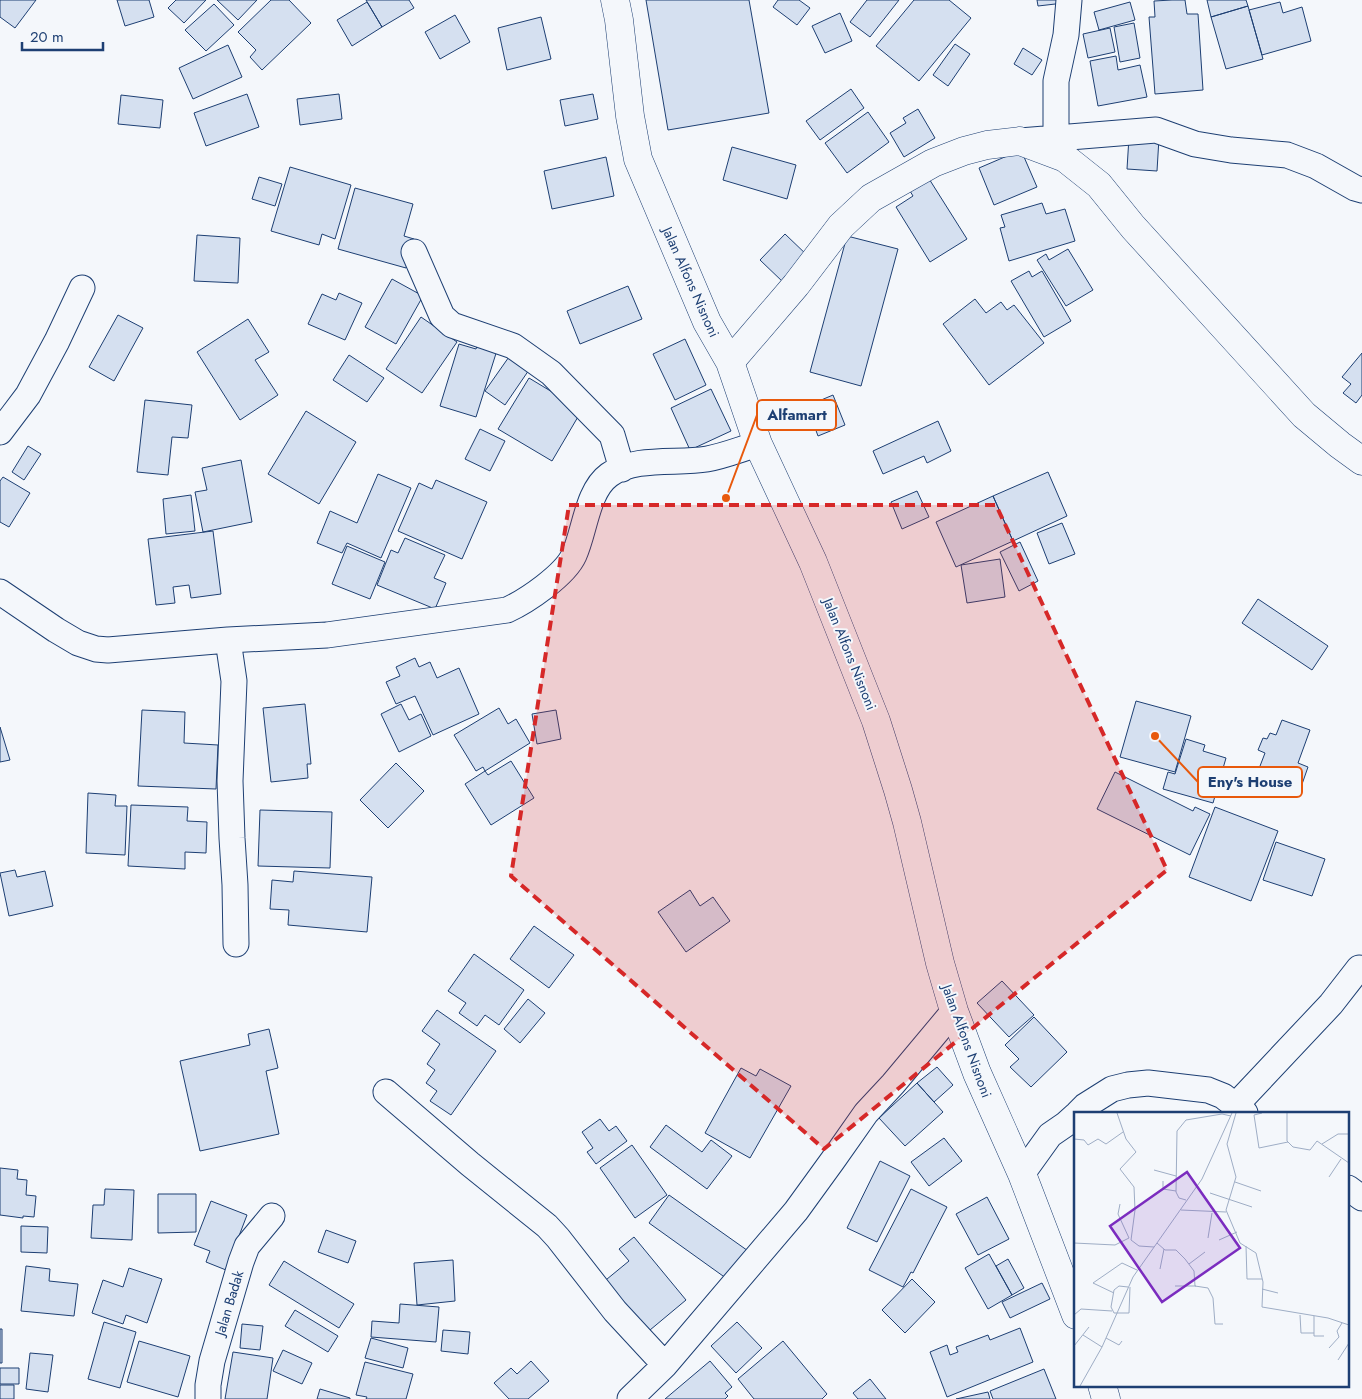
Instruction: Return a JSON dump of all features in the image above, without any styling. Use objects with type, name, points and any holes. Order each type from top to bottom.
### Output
[{"type":"main road","name":"Jalan Alfons Nisnoni","points":[[615,0],[620,20],[630,116],[638,159],[707,322],[730,362],[758,444],[813,562],[876,721],[907,822],[940,963],[954,1011],[976,1074],[1022,1174],[1074,1310]]},
{"type":"main road","points":[[730,362],[796,285],[841,226],[871,198],[933,163],[987,145],[1020,141],[1066,158],[1099,185],[1133,227],[1304,415],[1362,461]]},
{"type":"main road","points":[[1102,1386],[1106,1399]]},
{"type":"street","points":[[1056,138],[1056,81],[1066,35],[1069,0]]},
{"type":"street","points":[[1020,141],[1156,130],[1194,144],[1231,150],[1288,155],[1316,166],[1362,190]]},
{"type":"street","points":[[414,252],[442,316],[452,325],[513,346],[551,373],[612,435],[622,469]]},
{"type":"street","points":[[0,432],[28,394],[58,341],[82,288]]},
{"type":"street","points":[[0,592],[78,643],[96,649],[108,650],[228,640],[327,636],[507,610],[531,597],[567,567],[574,555],[594,496],[602,483],[610,475],[639,464],[707,459],[758,444]]},
{"type":"street","points":[[228,640],[234,681],[230,781],[236,944]]},
{"type":"street","points":[[1079,1112],[1085,1106],[1112,1090],[1128,1084],[1148,1083],[1208,1090],[1223,1096],[1240,1109],[1331,1004],[1359,968],[1362,970]]},
{"type":"street","points":[[630,1399],[665,1365],[796,1211],[866,1113],[954,1011]]},
{"type":"street","points":[[386,1092],[470,1164],[547,1226],[615,1311],[665,1365]]},
{"type":"street","points":[[1022,1174],[1050,1135],[1074,1117]]},
{"type":"street","points":[[1350,1189],[1362,1198]]},
{"type":"street","name":"Jalan Badak","points":[[208,1399],[212,1361],[241,1262],[248,1246],[272,1216]]},
{"type":"highlighted area","points":[[569,505],[996,505],[1167,870],[824,1149],[511,876]]},
{"type":"building","points":[[0,0],[36,0],[15,28],[0,17]]},
{"type":"building","points":[[117,0],[149,0],[154,17],[125,26]]},
{"type":"building","points":[[176,0],[206,0],[184,23],[168,8]]},
{"type":"building","points":[[217,0],[257,0],[238,20]]},
{"type":"building","points":[[271,0],[289,0],[311,23],[262,70],[250,57],[256,50],[238,32]]},
{"type":"building","points":[[366,0],[409,0],[414,8],[382,27]]},
{"type":"building","points":[[646,0],[749,0],[769,113],[668,130]]},
{"type":"building","points":[[778,0],[799,0],[810,8],[797,25],[773,7]]},
{"type":"building","points":[[867,0],[899,0],[870,37],[850,22]]},
{"type":"building","points":[[914,0],[949,0],[971,18],[919,81],[876,46]]},
{"type":"building","points":[[1037,0],[1064,0],[1064,3],[1038,6]]},
{"type":"building","points":[[1185,0],[1187,14],[1198,14],[1203,90],[1155,94],[1149,17],[1155,17],[1154,1]]},
{"type":"building","points":[[1207,0],[1246,0],[1248,6],[1211,17]]},
{"type":"building","points":[[367,2],[382,27],[352,46],[337,20]]},
{"type":"building","points":[[1130,2],[1135,20],[1099,30],[1094,12]]},
{"type":"building","points":[[1280,2],[1283,13],[1302,7],[1311,41],[1262,55],[1249,10]]},
{"type":"building","points":[[214,4],[234,25],[206,51],[185,30]]},
{"type":"building","points":[[1248,6],[1263,59],[1226,69],[1211,17]]},
{"type":"building","points":[[840,13],[852,41],[825,53],[812,26]]},
{"type":"building","points":[[455,15],[470,42],[440,59],[425,32]]},
{"type":"building","points":[[541,17],[551,59],[507,70],[498,28]]},
{"type":"building","points":[[1134,23],[1140,58],[1120,62],[1114,27]]},
{"type":"building","points":[[1110,28],[1115,52],[1088,58],[1083,34]]},
{"type":"building","points":[[955,44],[970,54],[948,86],[933,75]]},
{"type":"building","points":[[228,45],[242,77],[193,99],[179,68]]},
{"type":"building","points":[[1023,48],[1042,60],[1032,75],[1014,64]]},
{"type":"building","points":[[1116,56],[1118,70],[1140,65],[1147,97],[1098,106],[1090,61]]},
{"type":"building","points":[[851,89],[864,108],[820,140],[806,121]]},
{"type":"building","points":[[247,94],[259,127],[206,146],[194,113]]},
{"type":"building","points":[[339,94],[342,119],[300,125],[297,99]]},
{"type":"building","points":[[593,94],[598,119],[565,126],[560,100]]},
{"type":"building","points":[[121,95],[163,100],[160,128],[118,124]]},
{"type":"building","points":[[918,109],[935,138],[904,157],[890,133],[906,123],[903,118]]},
{"type":"building","points":[[868,112],[889,142],[847,173],[825,143]]},
{"type":"building","points":[[1129,137],[1159,138],[1157,171],[1127,169]]},
{"type":"building","points":[[732,147],[796,165],[787,199],[723,180]]},
{"type":"building","points":[[1021,150],[1037,187],[994,205],[979,168]]},
{"type":"building","points":[[606,157],[614,196],[552,209],[544,171]]},
{"type":"building","points":[[290,167],[351,185],[335,239],[322,234],[319,245],[271,231]]},
{"type":"building","points":[[926,174],[967,239],[930,262],[896,207],[913,196],[907,186]]},
{"type":"building","points":[[259,177],[282,184],[275,206],[252,199]]},
{"type":"building","points":[[355,188],[413,204],[404,236],[414,239],[406,268],[338,249]]},
{"type":"building","points":[[1042,203],[1046,214],[1065,209],[1075,241],[1009,261],[1000,228],[1005,227],[1001,215]]},
{"type":"building","points":[[785,234],[809,257],[784,283],[760,260]]},
{"type":"building","points":[[197,235],[240,238],[238,283],[194,281]]},
{"type":"building","points":[[847,236],[898,249],[861,386],[810,372]]},
{"type":"building","points":[[1068,249],[1093,290],[1066,306],[1037,260],[1046,254],[1049,260]]},
{"type":"building","points":[[1029,271],[1032,277],[1042,271],[1071,321],[1044,337],[1011,281]]},
{"type":"building","points":[[392,279],[423,296],[396,344],[365,327]]},
{"type":"building","points":[[628,286],[642,319],[580,344],[567,311]]},
{"type":"building","points":[[339,293],[362,303],[345,340],[308,324],[322,294],[336,300]]},
{"type":"building","points":[[975,299],[986,313],[1001,302],[1007,310],[1014,305],[1044,343],[989,385],[943,324]]},
{"type":"building","points":[[118,315],[143,328],[114,381],[89,367]]},
{"type":"building","points":[[421,317],[457,342],[422,393],[386,369]]},
{"type":"building","points":[[248,319],[269,352],[255,360],[278,395],[240,420],[197,352]]},
{"type":"building","points":[[685,339],[706,385],[675,400],[653,354]]},
{"type":"building","points":[[479,340],[498,347],[476,417],[440,406],[459,344],[476,349]]},
{"type":"building","points":[[1362,353],[1362,395],[1356,403],[1343,393],[1351,384],[1342,377]]},
{"type":"building","points":[[511,354],[531,367],[505,405],[485,391]]},
{"type":"building","points":[[349,355],[384,378],[367,402],[333,380]]},
{"type":"building","points":[[529,378],[582,410],[552,461],[498,429]]},
{"type":"building","points":[[711,389],[731,431],[690,450],[671,408]]},
{"type":"building","points":[[833,395],[845,425],[818,436],[807,406]]},
{"type":"building","points":[[145,400],[192,405],[188,438],[172,437],[168,475],[137,472]]},
{"type":"building","points":[[306,411],[356,442],[319,504],[268,474]]},
{"type":"building","points":[[938,421],[951,451],[927,463],[924,456],[883,474],[873,451]]},
{"type":"building","points":[[480,429],[505,441],[490,471],[465,459]]},
{"type":"building","points":[[28,446],[41,454],[24,480],[12,472]]},
{"type":"building","points":[[241,460],[252,522],[203,532],[195,492],[207,490],[202,468]]},
{"type":"building","points":[[1048,472],[1067,516],[1013,541],[993,496]]},
{"type":"building","points":[[378,474],[411,488],[381,558],[347,543],[342,553],[317,543],[330,511],[357,523]]},
{"type":"building","points":[[3,477],[30,493],[9,527],[0,522],[0,481]]},
{"type":"building","points":[[436,480],[487,502],[462,559],[398,531],[419,483],[432,489]]},
{"type":"building","points":[[917,491],[929,517],[902,529],[891,502]]},
{"type":"building","points":[[191,495],[195,531],[166,534],[163,499]]},
{"type":"building","points":[[993,496],[1013,541],[956,567],[936,522]]},
{"type":"building","points":[[1062,523],[1075,554],[1049,564],[1037,533]]},
{"type":"building","points":[[213,531],[221,594],[191,598],[189,585],[173,587],[175,603],[156,605],[148,539]]},
{"type":"building","points":[[405,538],[445,555],[434,578],[446,583],[435,609],[377,585],[391,550],[398,553]]},
{"type":"building","points":[[1020,542],[1038,581],[1019,591],[1000,552]]},
{"type":"building","points":[[347,546],[385,562],[370,599],[332,584]]},
{"type":"building","points":[[1000,559],[1005,597],[967,603],[961,565]]},
{"type":"building","points":[[1258,599],[1328,646],[1312,670],[1242,623]]},
{"type":"building","points":[[415,658],[419,667],[430,662],[437,678],[459,668],[479,714],[433,735],[415,696],[396,704],[386,682],[400,676],[396,667]]},
{"type":"building","points":[[1136,701],[1191,716],[1175,772],[1120,757]]},
{"type":"building","points":[[305,704],[311,764],[307,764],[308,778],[271,782],[263,708]]},
{"type":"building","points":[[401,704],[409,720],[421,714],[431,736],[399,752],[381,714]]},
{"type":"building","points":[[499,708],[508,724],[516,719],[530,743],[485,771],[483,767],[476,771],[454,735]]},
{"type":"building","points":[[142,710],[185,712],[184,743],[218,745],[216,789],[138,786]]},
{"type":"building","points":[[556,710],[561,739],[537,744],[532,714]]},
{"type":"building","points":[[1282,720],[1310,730],[1298,763],[1308,767],[1300,790],[1257,774],[1265,753],[1258,750],[1263,738],[1267,739],[1270,733],[1276,735]]},
{"type":"building","points":[[0,727],[10,760],[0,762]]},
{"type":"building","points":[[1186,739],[1205,745],[1203,751],[1226,758],[1213,803],[1163,789],[1168,772],[1175,774]]},
{"type":"building","points":[[511,761],[534,798],[491,825],[465,784],[485,771],[488,775]]},
{"type":"building","points":[[396,763],[424,791],[388,828],[360,800]]},
{"type":"building","points":[[1115,772],[1193,811],[1195,807],[1210,814],[1190,855],[1097,809]]},
{"type":"building","points":[[88,793],[116,795],[115,806],[127,806],[125,855],[86,853]]},
{"type":"building","points":[[131,805],[188,807],[187,821],[207,822],[206,853],[185,852],[185,869],[128,866]]},
{"type":"building","points":[[1215,807],[1278,831],[1251,901],[1189,877]]},
{"type":"building","points":[[260,810],[332,812],[330,868],[258,866]]},
{"type":"building","points":[[1276,842],[1325,859],[1312,896],[1263,880]]},
{"type":"building","points":[[15,870],[17,877],[45,871],[53,906],[9,916],[0,873]]},
{"type":"building","points":[[294,871],[372,877],[367,932],[288,925],[289,910],[270,909],[272,880],[293,882]]},
{"type":"building","points":[[690,890],[700,906],[713,897],[730,921],[686,952],[658,912]]},
{"type":"building","points":[[534,926],[574,955],[549,988],[510,959]]},
{"type":"building","points":[[474,954],[524,990],[499,1025],[485,1015],[477,1026],[459,1013],[466,1003],[448,991]]},
{"type":"building","points":[[1002,981],[1034,1015],[1009,1037],[977,1003]]},
{"type":"building","points":[[528,999],[545,1013],[520,1043],[504,1029]]},
{"type":"building","points":[[437,1010],[496,1051],[451,1115],[430,1101],[437,1091],[426,1083],[435,1070],[427,1064],[440,1044],[422,1031]]},
{"type":"building","points":[[1034,1017],[1067,1052],[1031,1087],[1010,1067],[1019,1059],[1005,1045]]},
{"type":"building","points":[[269,1029],[278,1068],[266,1071],[279,1134],[200,1151],[180,1061],[250,1045],[248,1034]]},
{"type":"building","points":[[937,1067],[953,1085],[934,1102],[917,1083]]},
{"type":"building","points":[[741,1068],[756,1076],[760,1069],[791,1086],[750,1158],[705,1133]]},
{"type":"building","points":[[917,1083],[943,1112],[905,1146],[879,1118]]},
{"type":"building","points":[[600,1119],[609,1131],[616,1126],[627,1141],[596,1164],[587,1152],[593,1148],[582,1132]]},
{"type":"building","points":[[666,1125],[702,1152],[711,1140],[732,1156],[707,1189],[650,1147]]},
{"type":"building","points":[[944,1138],[962,1161],[929,1186],[911,1162]]},
{"type":"building","points":[[632,1145],[667,1195],[635,1218],[600,1168]]},
{"type":"building","points":[[880,1161],[910,1176],[877,1242],[847,1228]]},
{"type":"building","points":[[0,1168],[18,1170],[17,1179],[27,1180],[26,1195],[36,1196],[34,1217],[23,1216],[23,1218],[0,1215]]},
{"type":"building","points":[[105,1189],[134,1190],[132,1240],[91,1238],[93,1205],[104,1205]]},
{"type":"building","points":[[911,1189],[947,1207],[913,1273],[911,1272],[903,1287],[869,1270]]},
{"type":"building","points":[[158,1194],[196,1194],[196,1232],[158,1233]]},
{"type":"building","points":[[669,1195],[751,1253],[730,1281],[649,1223]]},
{"type":"building","points":[[987,1197],[1009,1239],[978,1255],[956,1214]]},
{"type":"building","points":[[211,1201],[247,1215],[226,1270],[206,1262],[210,1251],[194,1245]]},
{"type":"building","points":[[21,1226],[48,1227],[47,1253],[21,1252]]},
{"type":"building","points":[[326,1230],[356,1241],[348,1263],[318,1252]]},
{"type":"building","points":[[634,1237],[686,1300],[644,1335],[601,1284],[629,1261],[619,1249]]},
{"type":"building","points":[[989,1254],[1012,1295],[988,1309],[965,1268]]},
{"type":"building","points":[[1008,1259],[1024,1288],[1012,1295],[996,1266]]},
{"type":"building","points":[[453,1260],[455,1301],[417,1305],[414,1263]]},
{"type":"building","points":[[284,1261],[354,1304],[339,1328],[269,1285]]},
{"type":"building","points":[[26,1266],[50,1269],[49,1281],[78,1284],[74,1316],[21,1311]]},
{"type":"building","points":[[129,1268],[162,1279],[147,1323],[126,1315],[123,1324],[92,1313],[103,1280],[123,1287]]},
{"type":"building","points":[[912,1279],[935,1302],[905,1333],[882,1310]]},
{"type":"building","points":[[1042,1283],[1050,1299],[1010,1318],[1002,1302]]},
{"type":"building","points":[[400,1304],[439,1307],[436,1342],[371,1337],[372,1321],[399,1323]]},
{"type":"building","points":[[295,1310],[338,1336],[328,1352],[285,1326]]},
{"type":"building","points":[[104,1322],[136,1332],[120,1388],[88,1379]]},
{"type":"building","points":[[737,1322],[762,1348],[736,1373],[711,1346]]},
{"type":"building","points":[[242,1324],[263,1326],[260,1350],[240,1348]]},
{"type":"building","points":[[1020,1328],[1033,1362],[947,1397],[930,1352],[947,1345],[950,1355],[958,1352],[956,1347],[988,1335],[990,1340]]},
{"type":"building","points":[[0,1329],[2,1329],[2,1363],[0,1363]]},
{"type":"building","points":[[443,1330],[470,1332],[468,1354],[441,1351]]},
{"type":"building","points":[[371,1338],[408,1348],[403,1368],[365,1358]]},
{"type":"building","points":[[139,1341],[190,1356],[178,1397],[127,1382]]},
{"type":"building","points":[[783,1341],[827,1394],[822,1399],[754,1399],[738,1379]]},
{"type":"building","points":[[283,1350],[312,1363],[302,1384],[273,1371]]},
{"type":"building","points":[[233,1352],[273,1358],[267,1399],[225,1399]]},
{"type":"building","points":[[30,1353],[53,1355],[48,1392],[26,1389]]},
{"type":"building","points":[[531,1361],[549,1381],[528,1399],[509,1399],[494,1383],[511,1368],[517,1374]]},
{"type":"building","points":[[710,1361],[732,1387],[725,1393],[728,1396],[725,1399],[665,1399]]},
{"type":"building","points":[[365,1362],[413,1374],[406,1399],[366,1399],[367,1397],[356,1395]]},
{"type":"building","points":[[0,1368],[19,1368],[19,1384],[0,1384]]},
{"type":"building","points":[[1044,1369],[1056,1399],[993,1399],[990,1391]]},
{"type":"building","points":[[870,1379],[886,1399],[858,1399],[853,1393]]},
{"type":"building","points":[[0,1385],[14,1385],[14,1399],[0,1399]]},
{"type":"building","points":[[320,1389],[350,1398],[350,1399],[317,1399]]},
{"type":"building","points":[[988,1392],[990,1399],[956,1399]]},
{"type":"place","name":"Alfamart","points":[[726,498]]},
{"type":"place","name":"Eny's House","points":[[1155,736]]}]
